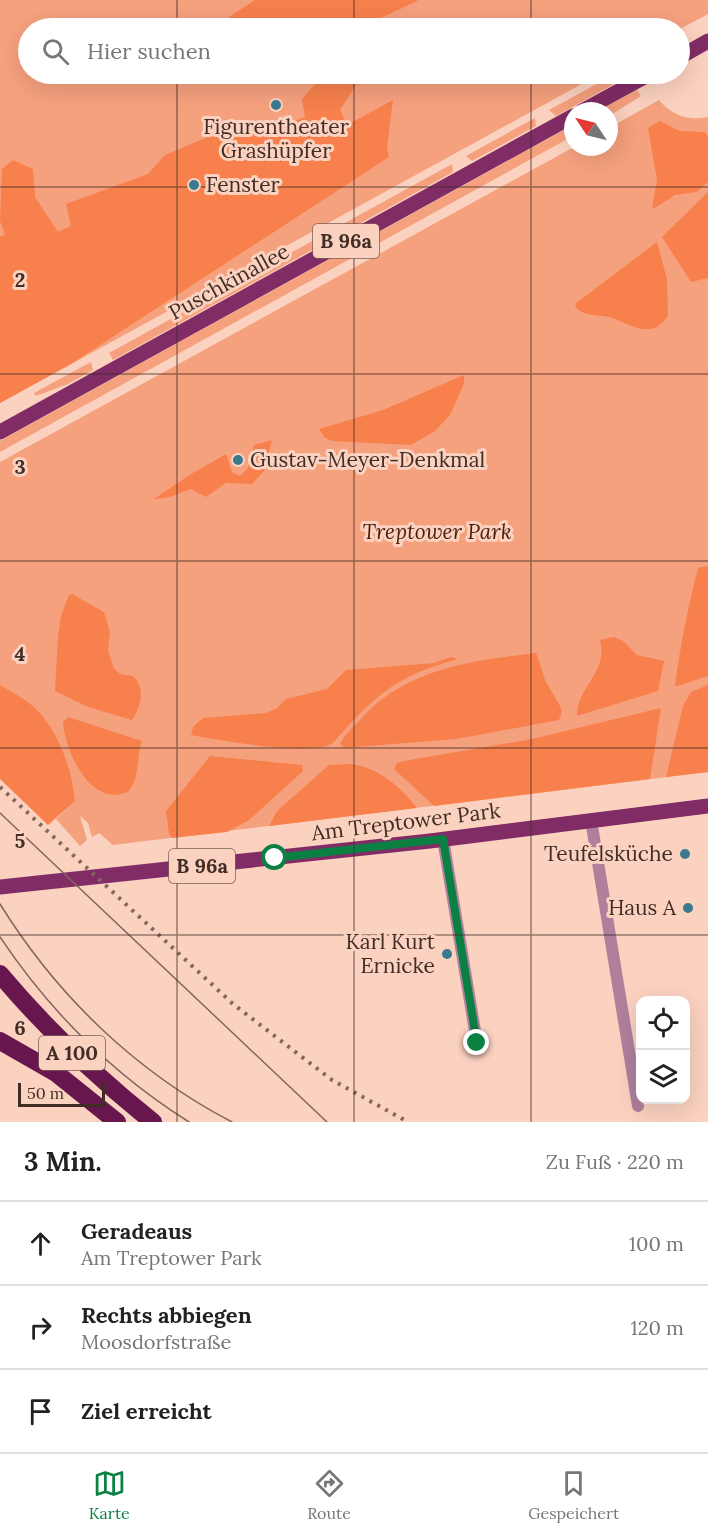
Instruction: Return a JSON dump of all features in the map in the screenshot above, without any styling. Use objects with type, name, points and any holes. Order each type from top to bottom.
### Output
[{"type":"highway","name":"A 100","points":[[0,974],[30,1009],[94,1075],[153,1122]]},
{"type":"highway","name":"A 100","points":[[0,1041],[56,1073],[117,1122]]},
{"type":"main road","points":[[690,51],[708,41]]},
{"type":"main road","points":[[599,102],[632,84]]},
{"type":"main road","name":"Puschkinallee","points":[[0,432],[564,121]]},
{"type":"main road","name":"Am Treptower Park","points":[[0,886],[443,839],[708,806]]},
{"type":"street","points":[[591,820],[638,1106]]},
{"type":"street","points":[[443,839],[477,1043]]},
{"type":"green space","points":[[0,0],[708,0],[708,14],[690,24],[690,18],[18,18],[18,84],[582,84],[0,403]]},
{"type":"green space","points":[[597,84],[614,84],[581,102],[564,102],[564,112],[556,116],[549,110]]},
{"type":"green space","points":[[637,90],[641,96],[618,110],[618,102],[615,102]]},
{"type":"green space","name":"Treptower Park","points":[[659,100],[681,116],[708,117],[708,772],[113,845],[99,833],[92,837],[88,823],[80,816],[87,840],[80,846],[56,819],[69,806],[0,742],[0,462],[564,152],[564,156],[618,156],[618,123]]},
{"type":"green space","points":[[535,118],[536,126],[472,161],[466,156]]},
{"type":"green space","points":[[564,130],[564,141],[0,452],[0,441]]},
{"type":"green space","points":[[452,164],[453,172],[113,360],[109,353]]},
{"type":"green space","points":[[91,362],[93,370],[68,384],[36,396],[34,393]]},
{"type":"shaded area","points":[[255,0],[419,0],[381,18],[228,18]]},
{"type":"shaded area","points":[[315,84],[357,84],[340,110],[347,125],[393,100],[387,147],[389,157],[71,364],[0,403],[0,236],[5,235],[0,221],[2,169],[13,160],[33,169],[35,197],[58,232],[71,226],[66,204],[148,174],[165,155],[210,136],[258,134],[305,117],[302,99]]},
{"type":"shaded area","points":[[660,121],[679,131],[705,132],[708,137],[708,182],[696,192],[675,195],[655,208],[652,207],[657,180],[648,128]]},
{"type":"shaded area","points":[[708,192],[708,278],[691,282],[662,237]]},
{"type":"shaded area","points":[[657,242],[667,279],[668,316],[661,324],[654,328],[640,328],[577,309],[575,304]]},
{"type":"shaded area","points":[[464,375],[464,384],[450,415],[435,431],[411,445],[332,441],[324,437],[319,429],[383,410]]},
{"type":"shaded area","points":[[272,440],[264,471],[252,484],[226,483],[206,497],[191,489],[170,497],[154,499],[226,454],[232,472],[240,476],[248,468],[254,445]]},
{"type":"shaded area","points":[[708,566],[708,676],[675,686],[679,656],[698,568]]},
{"type":"shaded area","points":[[72,594],[104,612],[110,632],[108,651],[114,668],[120,674],[133,676],[140,686],[140,704],[132,720],[88,707],[55,691],[61,616],[69,595]]},
{"type":"shaded area","points":[[614,637],[623,641],[637,655],[664,661],[658,691],[577,716],[581,697],[600,661],[602,651],[600,640]]},
{"type":"shaded area","points":[[536,653],[546,682],[562,711],[559,720],[456,739],[345,748],[340,744],[349,731],[378,703],[419,678],[464,664]]},
{"type":"shaded area","points":[[451,657],[458,659],[418,673],[388,690],[361,712],[333,743],[322,747],[264,746],[191,735],[193,727],[203,718],[266,713],[276,709],[286,699],[327,689],[346,670],[434,663]]},
{"type":"shaded area","points":[[0,685],[35,708],[51,728],[63,752],[71,776],[75,801],[48,825],[0,779]]},
{"type":"shaded area","points":[[708,685],[708,772],[666,777],[683,706],[691,692]]},
{"type":"shaded area","points":[[661,708],[650,779],[434,806],[394,769],[397,763],[404,761],[532,739]]},
{"type":"shaded area","points":[[68,717],[142,741],[135,779],[129,791],[116,795],[103,792],[83,775],[75,762],[65,734],[63,722]]},
{"type":"shaded area","points":[[210,756],[302,765],[303,771],[249,820],[227,832],[172,838],[169,834],[166,811]]},
{"type":"shaded area","points":[[351,764],[370,769],[388,779],[417,808],[269,826],[277,811],[329,765]]},
{"type":"tram line","points":[[0,813],[327,1122]]},
{"type":"tram line","points":[[0,904],[22,938],[47,970],[101,1029],[163,1080],[232,1122]]},
{"type":"tram line","points":[[0,937],[40,991],[85,1040],[134,1083],[189,1122]]},
{"type":"railway","points":[[0,787],[233,1004],[332,1080],[408,1122]]},
{"type":"place","name":"Figurentheater Grashüpfer","points":[[276,105]]},
{"type":"place","name":"Fenster","points":[[194,185]]},
{"type":"place","name":"Gustav-Meyer-Denkmal","points":[[238,460]]},
{"type":"place","name":"Teufelsküche","points":[[685,854]]},
{"type":"place","name":"Haus A","points":[[688,908]]},
{"type":"place","name":"Karl Kurt Ernicke","points":[[447,954]]},
{"type":"route","points":[[275,858],[443,839],[477,1043]]}]
